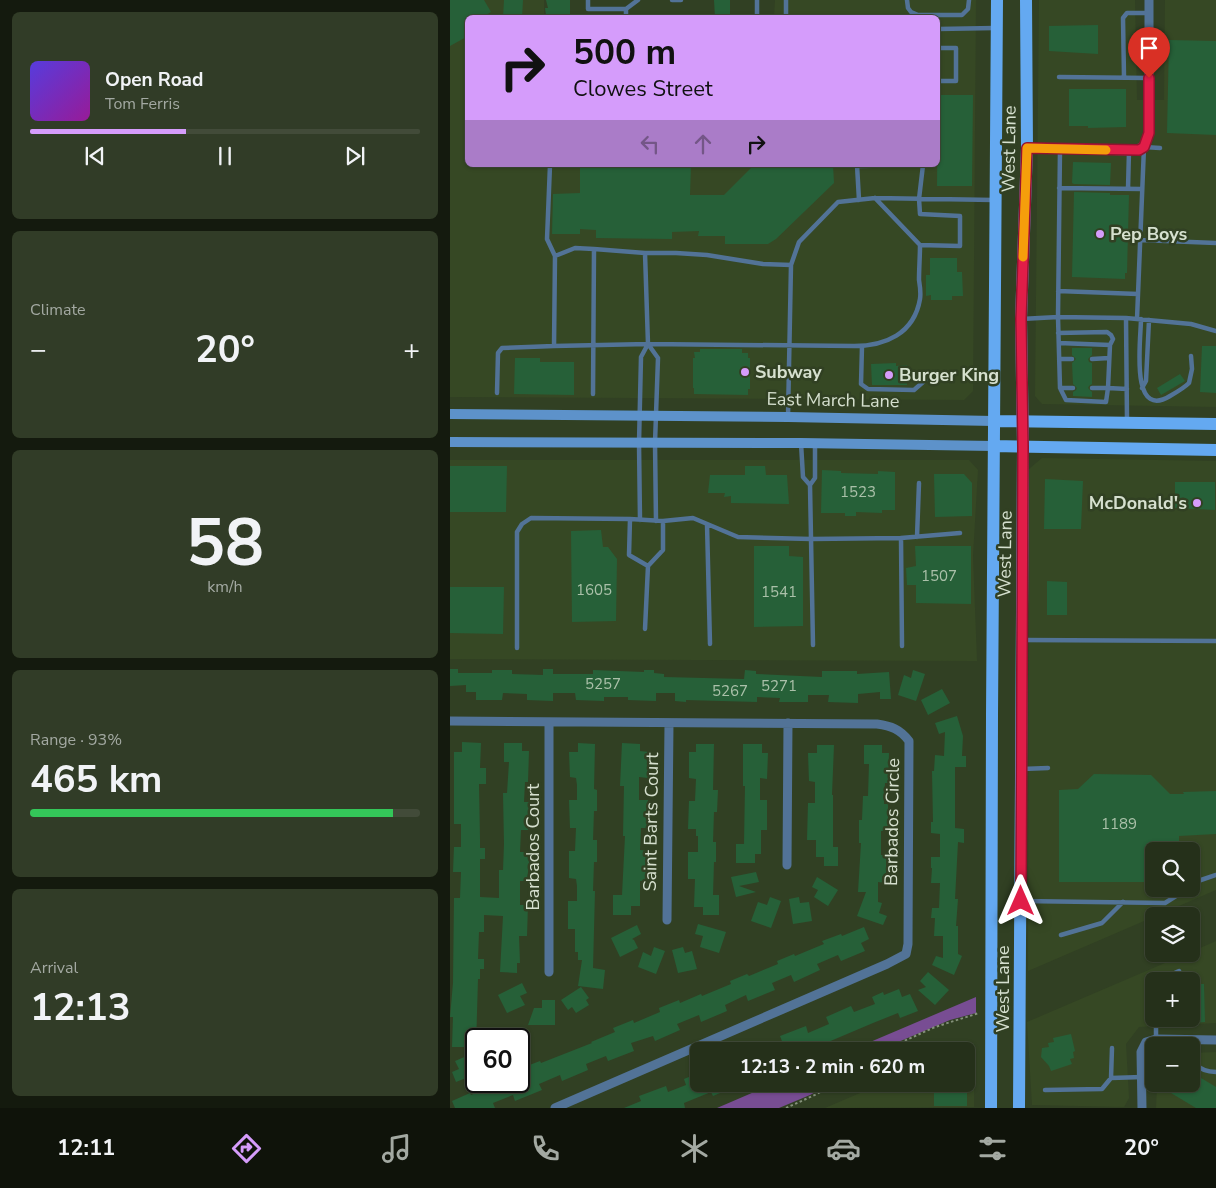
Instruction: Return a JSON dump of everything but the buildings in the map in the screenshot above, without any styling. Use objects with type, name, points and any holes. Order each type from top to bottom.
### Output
[{"type":"main road","name":"West Lane","points":[[992,1108],[997,0]]},
{"type":"main road","name":"West Lane","points":[[1019,1108],[1023,447],[1021,319],[1027,148],[1026,0]]},
{"type":"main road","name":"East March Lane","points":[[450,414],[1216,424]]},
{"type":"main road","points":[[450,442],[815,443],[1216,450]]},
{"type":"street","points":[[1027,148],[1130,151],[1139,150],[1144,147],[1149,133],[1149,0]]},
{"type":"street","name":"Barbados Circle","points":[[450,721],[876,724],[892,726],[903,733],[909,741],[908,944],[906,954],[887,964],[555,1108]]},
{"type":"street","name":"Barbados Court","points":[[549,722],[549,972]]},
{"type":"street","points":[[786,865],[788,723]]},
{"type":"street","name":"Saint Barts Court","points":[[667,920],[669,724]]},
{"type":"street","points":[[1200,1040],[1216,1040]]},
{"type":"street","points":[[1142,1108],[1142,1052],[1145,1045]]},
{"type":"lane","points":[[588,0],[588,9],[626,9],[638,0]]},
{"type":"lane","points":[[672,0],[681,0]]},
{"type":"lane","points":[[757,0],[757,15]]},
{"type":"lane","points":[[786,0],[786,15]]},
{"type":"lane","points":[[907,0],[910,12],[918,15],[962,14],[968,10],[969,0]]},
{"type":"lane","points":[[626,9],[626,15]]},
{"type":"lane","points":[[1124,77],[1123,18],[1127,13],[1149,13]]},
{"type":"lane","points":[[940,29],[997,28]]},
{"type":"lane","points":[[940,48],[956,48],[956,80],[940,81]]},
{"type":"lane","points":[[1059,77],[1149,78]]},
{"type":"lane","points":[[1160,148],[1144,147],[1138,294],[1140,382],[1145,394],[1159,401],[1185,387],[1191,379],[1191,356]]},
{"type":"lane","points":[[1058,333],[1107,332],[1112,335],[1106,402],[1066,400],[1060,388],[1058,333],[1058,291],[1060,149]]},
{"type":"lane","points":[[1128,189],[1130,151]]},
{"type":"lane","points":[[550,167],[547,239],[555,256],[554,346]]},
{"type":"lane","points":[[857,167],[859,200]]},
{"type":"lane","points":[[920,245],[960,246],[960,216],[920,214],[919,199],[923,167]]},
{"type":"lane","points":[[1059,188],[1142,189]]},
{"type":"lane","points":[[788,417],[791,265],[799,242],[838,202],[875,198],[995,200]]},
{"type":"lane","points":[[497,393],[498,353],[502,348],[648,344],[862,346],[882,344],[912,322],[920,299],[920,245],[875,198]]},
{"type":"lane","points":[[1140,240],[1216,243]]},
{"type":"lane","points":[[555,256],[575,248],[699,255],[763,264],[791,265]]},
{"type":"lane","points":[[593,394],[594,249]]},
{"type":"lane","points":[[640,520],[641,356],[648,344],[645,253]]},
{"type":"lane","points":[[1058,291],[1138,294]]},
{"type":"lane","points":[[1021,319],[1058,317],[1126,318],[1191,324],[1216,331]]},
{"type":"lane","points":[[1126,318],[1127,422]]},
{"type":"lane","points":[[1142,388],[1146,381],[1149,320]]},
{"type":"lane","points":[[1059,343],[1110,345]]},
{"type":"lane","points":[[648,344],[658,358],[654,443],[656,521]]},
{"type":"lane","points":[[862,346],[862,384],[868,389],[914,390],[930,376]]},
{"type":"lane","points":[[1092,358],[1109,358]]},
{"type":"lane","points":[[1059,359],[1072,359]]},
{"type":"lane","points":[[1060,388],[1073,388]]},
{"type":"lane","points":[[1092,388],[1127,389]]},
{"type":"lane","points":[[801,443],[802,477],[810,485]]},
{"type":"lane","points":[[813,645],[810,485],[815,478],[815,443]]},
{"type":"lane","points":[[917,537],[919,483]]},
{"type":"lane","points":[[518,648],[517,532],[522,524],[531,518],[663,521],[693,518],[738,537],[811,539],[902,538],[960,533]]},
{"type":"lane","points":[[630,519],[629,555],[648,566]]},
{"type":"lane","points":[[645,629],[648,566],[663,550],[663,521]]},
{"type":"lane","points":[[707,524],[710,644]]},
{"type":"lane","points":[[902,538],[902,646]]},
{"type":"lane","points":[[1021,640],[1216,641]]},
{"type":"lane","points":[[1022,769],[1048,768]]},
{"type":"lane","points":[[1200,880],[1216,875]]},
{"type":"lane","points":[[1021,901],[1165,903],[1174,897]]},
{"type":"lane","points":[[1061,935],[1102,923],[1123,902]]},
{"type":"lane","points":[[1175,972],[1179,970]]},
{"type":"lane","points":[[1046,1090],[1102,1090],[1111,1078],[1112,1048]]},
{"type":"lane","points":[[1200,1068],[1216,1072]]},
{"type":"lane","points":[[1111,1078],[1142,1077]]},
{"type":"path","points":[[902,1042],[935,1027],[991,1009]]},
{"type":"path","points":[[786,1108],[820,1092]]},
{"type":"shaded area","points":[[450,0],[544,0],[544,15],[465,15],[465,167],[940,167],[940,15],[774,15],[775,0],[976,0],[973,391],[964,400],[450,397]]},
{"type":"shaded area","points":[[1039,0],[1135,0],[1137,100],[1164,100],[1165,0],[1216,0],[1216,407],[1042,404],[1035,396]]},
{"type":"shaded area","points":[[1042,458],[1216,461],[1216,890],[1200,897],[1200,842],[1145,842],[1145,897],[1200,897],[1177,907],[1145,907],[1145,921],[1028,971],[1029,469]]},
{"type":"shaded area","points":[[450,460],[969,460],[978,470],[973,556],[977,661],[450,659]]},
{"type":"shaded area","points":[[1216,941],[1216,1023],[1200,1024],[1200,972],[1145,972],[1145,1027],[1139,1027],[1126,1044],[1129,1098],[1124,1107],[1032,1105],[1027,1022],[1167,962],[1200,962],[1200,948]]},
{"type":"shaded area","points":[[976,997],[976,1013],[950,1020],[898,1042],[870,1042]]},
{"type":"shaded area","points":[[1216,1052],[1216,1108],[1156,1108],[1157,1092],[1200,1092],[1200,1053]]},
{"type":"shaded area","points":[[754,1092],[815,1092],[779,1108],[717,1108]]},
{"type":"shaded area","points":[[862,1092],[974,1092],[974,1107],[825,1108]]},
{"type":"slow traffic","points":[[1023,257],[1027,148],[1106,150]]},
{"type":"place","name":"Pep Boys","points":[[1100,234]]},
{"type":"place","name":"Subway","points":[[745,372]]},
{"type":"place","name":"Burger King","points":[[889,375]]},
{"type":"place","name":"McDonald's","points":[[1197,503]]},
{"type":"route","points":[[1021,901],[1023,447],[1021,319],[1027,148],[1139,150],[1144,147],[1149,133],[1149,78]]}]
